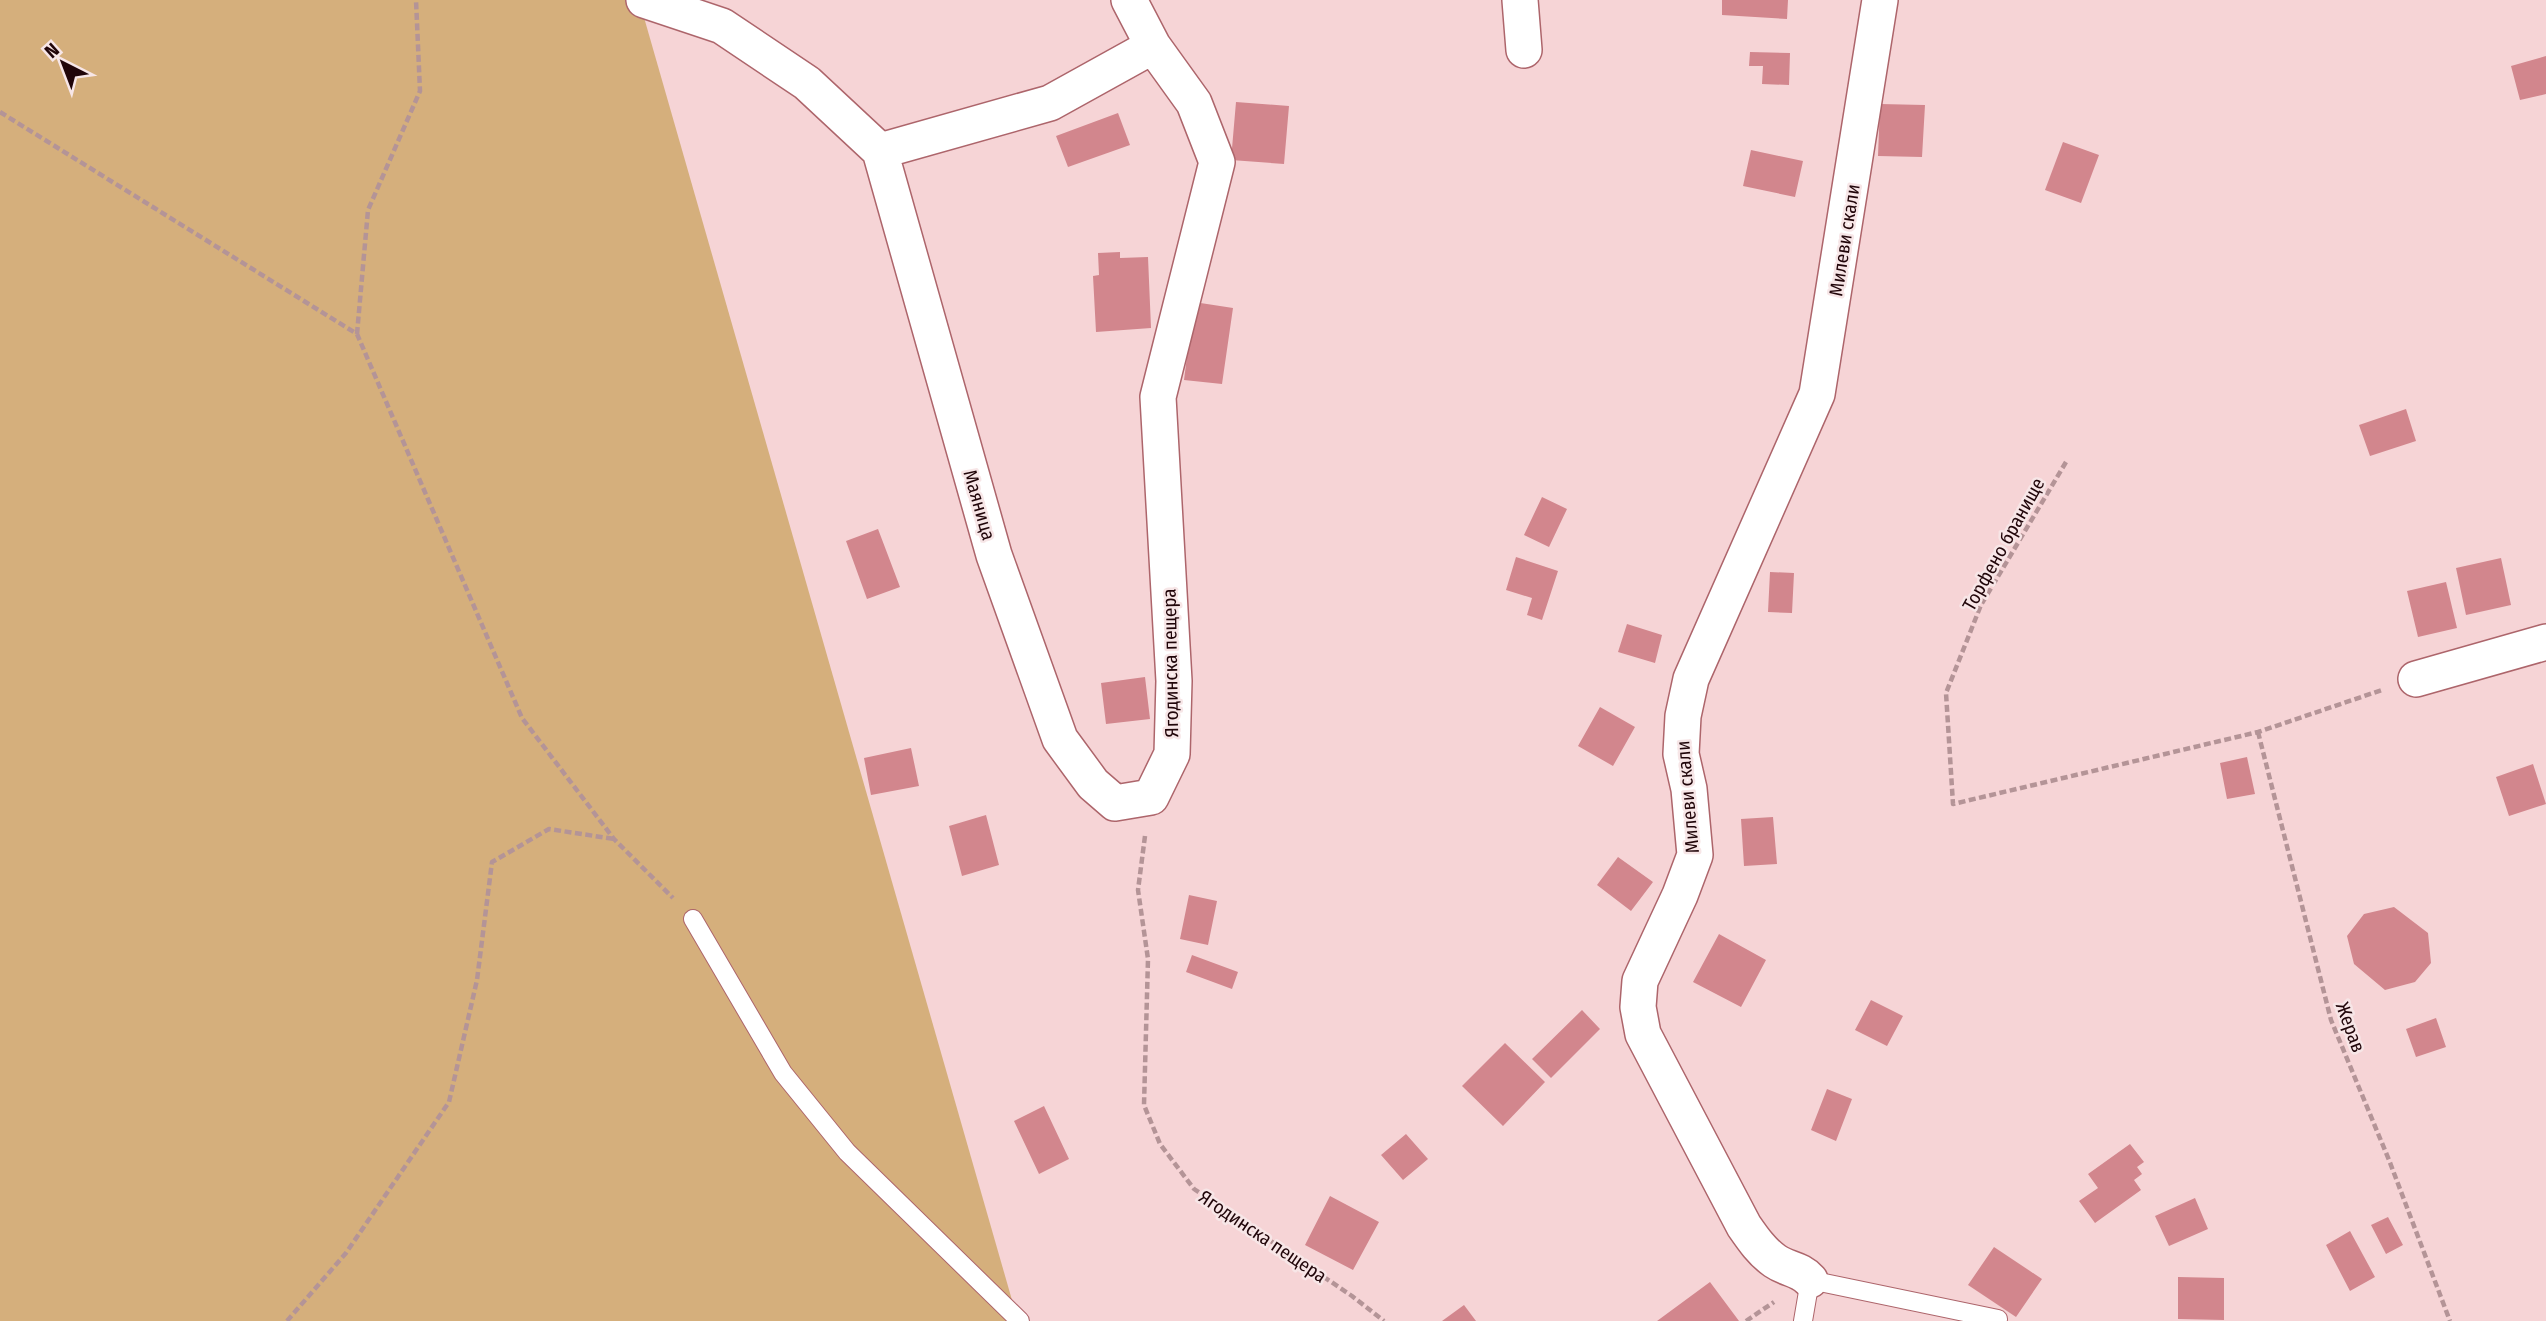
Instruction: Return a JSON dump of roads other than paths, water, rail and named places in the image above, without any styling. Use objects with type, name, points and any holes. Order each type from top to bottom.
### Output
[{"type":"street","points":[[645,0],[722,26],[807,83],[880,151],[1050,103],[1153,46]]},
{"type":"street","name":"Ягодинска пещера","points":[[1129,0],[1153,46],[1194,103],[1217,162],[1158,397],[1174,681],[1172,754],[1151,797]]},
{"type":"street","points":[[1520,0],[1524,50]]},
{"type":"street","name":"Милеви скали","points":[[1810,1280],[1801,1270],[1777,1262],[1759,1248],[1744,1226],[1643,1034],[1638,1007],[1640,981],[1680,895],[1695,855],[1689,789],[1681,754],[1683,716],[1691,679],[1817,394],[1880,0]]},
{"type":"street","name":"Маяница","points":[[880,151],[994,555],[1060,739],[1093,785],[1115,803],[1151,797]]},
{"type":"street","points":[[2416,679],[2546,642]]},
{"type":"lane","points":[[693,919],[783,1073],[847,1152],[1020,1321]]},
{"type":"lane","name":"Милеви скали","points":[[1810,1280],[1998,1319]]},
{"type":"lane","points":[[1803,1321],[1810,1280]]}]
